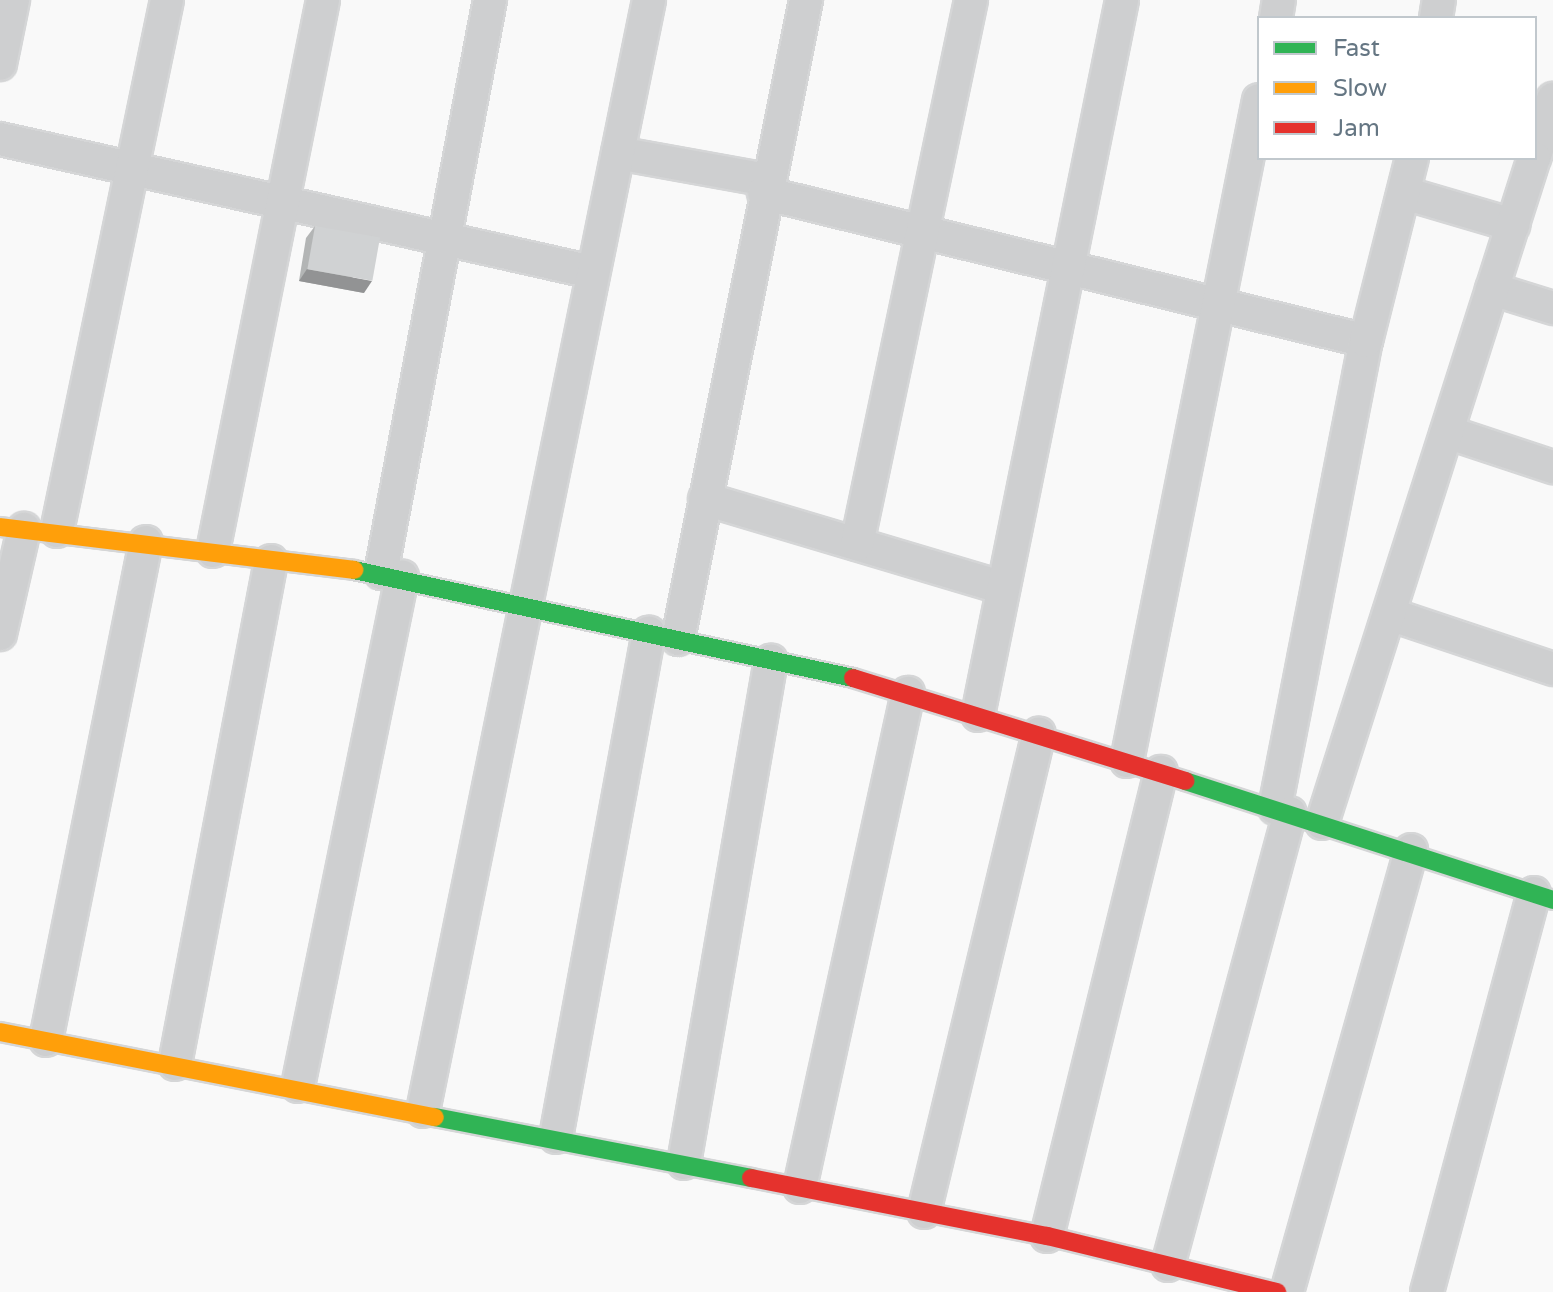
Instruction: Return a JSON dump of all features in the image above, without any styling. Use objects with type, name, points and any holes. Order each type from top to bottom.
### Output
[{"type":"street","points":[[0,64],[13,0]]},
{"type":"street","points":[[57,531],[167,0]]},
{"type":"street","points":[[213,551],[323,0]]},
{"type":"street","points":[[298,1086],[391,575],[445,235],[490,0]]},
{"type":"street","points":[[423,1111],[649,0]]},
{"type":"street","points":[[556,1137],[663,635],[705,499],[806,0]]},
{"type":"street","points":[[857,544],[971,0]]},
{"type":"street","points":[[978,715],[1122,0]]},
{"type":"street","points":[[1540,142],[1553,99]]},
{"type":"street","points":[[1127,761],[1257,110]]},
{"type":"street","points":[[0,139],[283,198],[592,272]]},
{"type":"street","points":[[618,153],[766,186],[922,232],[1366,341]]},
{"type":"street","points":[[1168,1265],[1283,810],[1366,341],[1412,160]]},
{"type":"street","points":[[1322,823],[1534,160]]},
{"type":"street","points":[[1404,193],[1513,225]]},
{"type":"street","points":[[1492,289],[1553,308]]},
{"type":"street","points":[[1447,432],[1553,467]]},
{"type":"street","points":[[705,499],[1003,588]]},
{"type":"street","points":[[0,634],[12,528],[146,542],[391,575],[908,693],[1411,850],[1544,897],[1427,1292]]},
{"type":"street","points":[[46,1040],[146,542]]},
{"type":"street","points":[[175,1064],[271,561]]},
{"type":"street","points":[[1389,614],[1553,669]]},
{"type":"street","points":[[684,1163],[771,660]]},
{"type":"street","points":[[800,1187],[908,693]]},
{"type":"street","points":[[924,1212],[1039,734]]},
{"type":"street","points":[[1047,1236],[1161,772]]},
{"type":"street","points":[[1287,1292],[1411,850]]},
{"type":"street","points":[[0,1032],[298,1086],[1047,1236],[1277,1292]]},
{"type":"building","points":[[315,226],[380,237],[372,281],[307,269]]},
{"type":"traffic: fast","points":[[354,570],[853,678]]},
{"type":"traffic: fast","points":[[1185,781],[1553,900]]},
{"type":"traffic: fast","points":[[435,1117],[751,1178]]},
{"type":"traffic: slow","points":[[0,527],[354,570]]},
{"type":"traffic: slow","points":[[0,1032],[435,1117]]},
{"type":"traffic: jam","points":[[853,678],[1185,781]]},
{"type":"traffic: jam","points":[[751,1178],[1047,1236],[1277,1292]]}]
